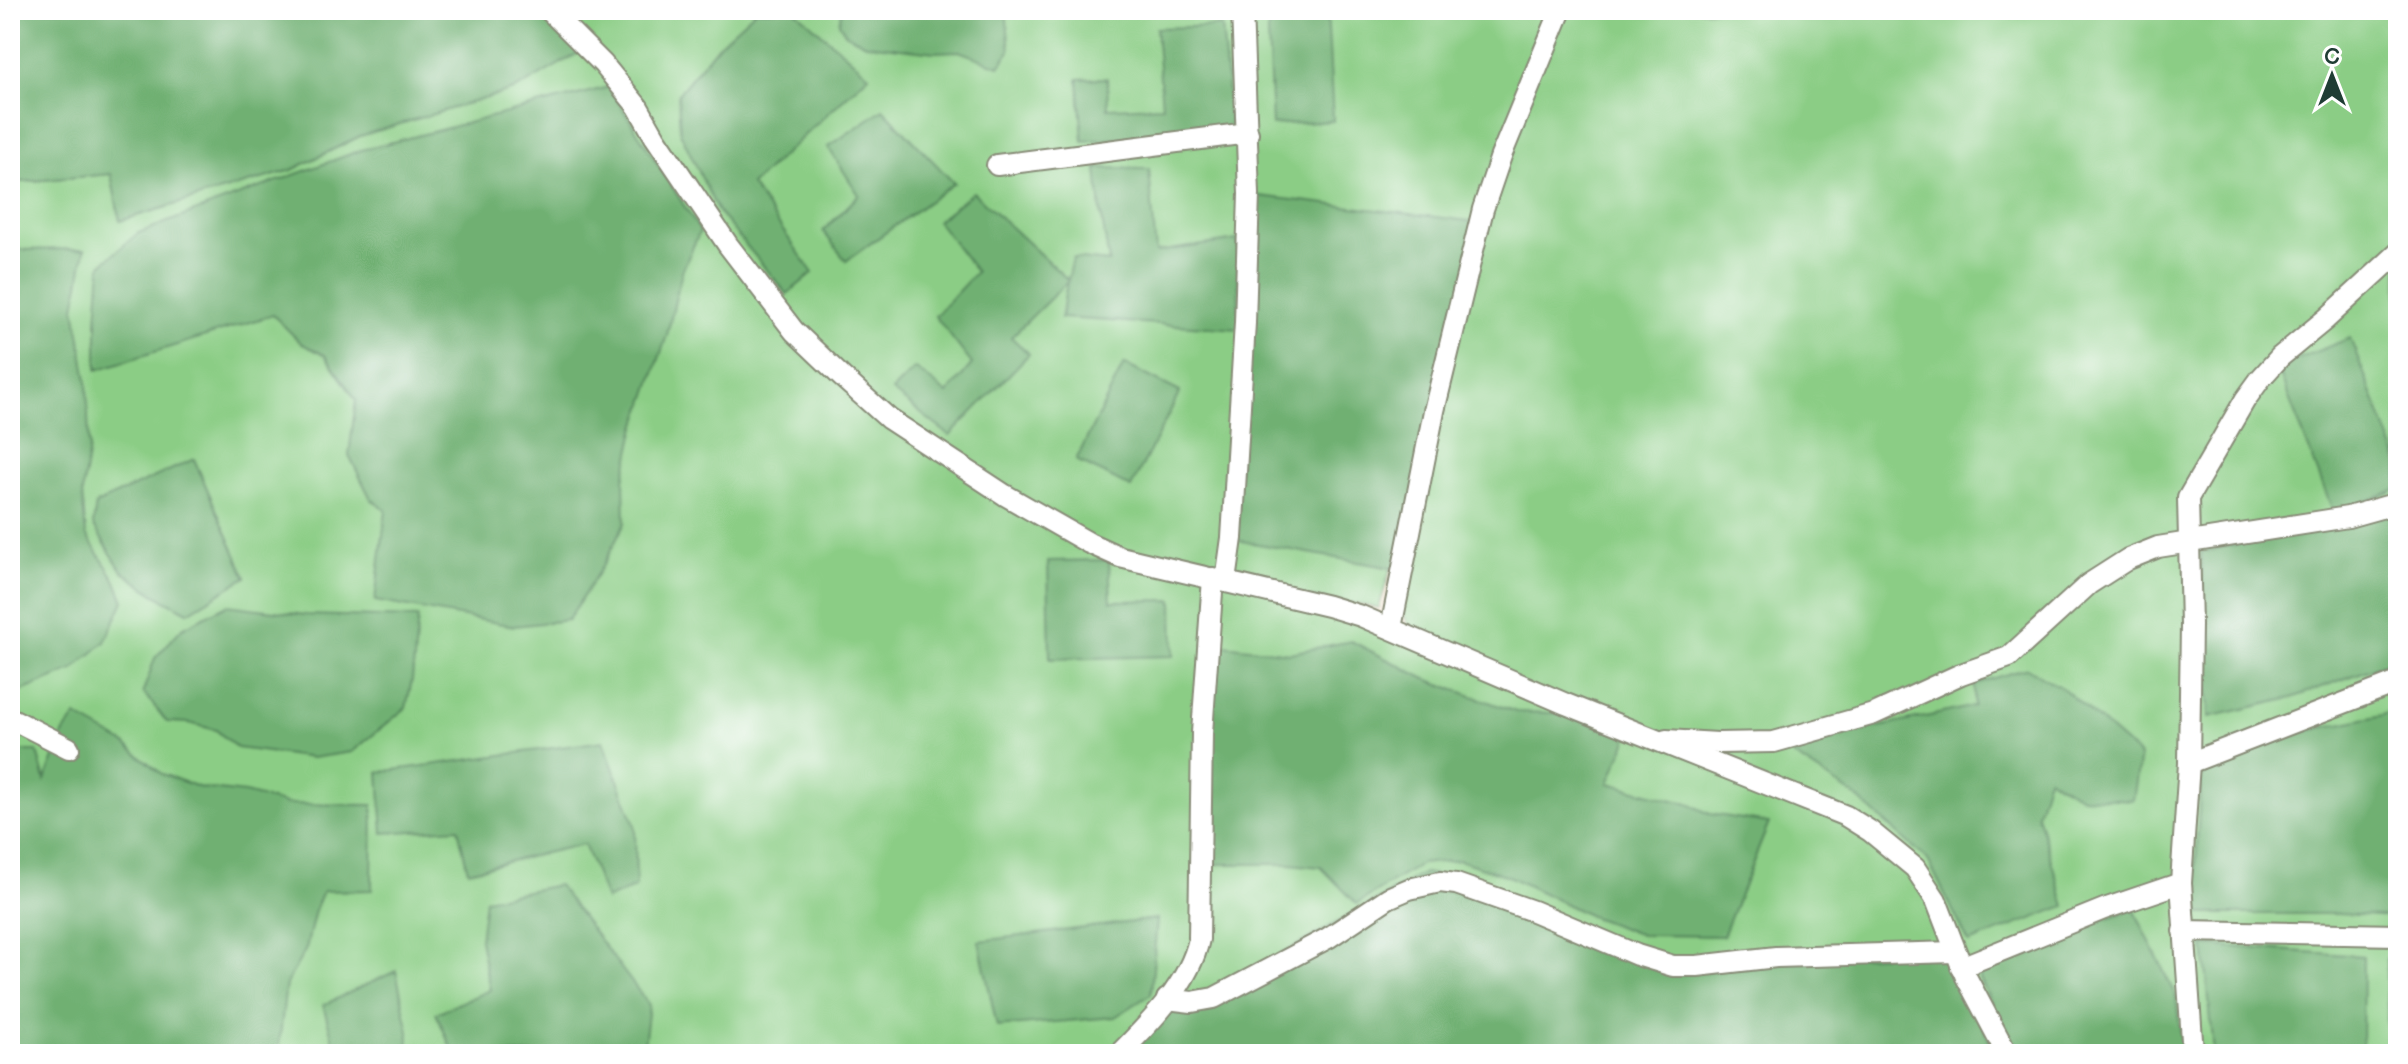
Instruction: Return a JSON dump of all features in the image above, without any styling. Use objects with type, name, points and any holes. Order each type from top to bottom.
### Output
[{"type":"street","points":[[549,10],[603,64],[638,107],[728,245],[794,331],[889,419],[1005,495],[1120,557],[1328,606],[1391,628],[1650,738],[1826,807],[1870,831],[1915,868],[1936,900],[1958,959],[2007,1054]]},
{"type":"street","points":[[1119,1054],[1157,1016],[1193,960],[1199,939],[1202,733],[1220,579],[1232,538],[1245,323],[1248,133],[1242,10]]},
{"type":"street","points":[[1391,628],[1434,411],[1483,209],[1501,156],[1561,10]]},
{"type":"street","points":[[997,165],[1248,133]]},
{"type":"street","points":[[2193,1054],[2181,883],[2189,763],[2191,625],[2188,498],[2245,400],[2280,357],[2398,253]]},
{"type":"street","points":[[1650,738],[1718,743],[1774,742],[1874,714],[1961,674],[2009,657],[2089,584],[2128,559],[2158,547],[2348,517],[2398,503]]},
{"type":"street","points":[[2189,763],[2398,682]]},
{"type":"street","points":[[10,718],[69,748]]},
{"type":"street","points":[[1167,999],[1192,1002],[1214,998],[1328,938],[1388,898],[1409,889],[1440,882],[1456,884],[1533,911],[1637,955],[1673,966],[1776,957],[1958,959],[2181,883]]},
{"type":"street","points":[[2183,931],[2398,935]]},
{"type":"green space","points":[[10,10],[545,10],[585,49],[517,89],[360,136],[292,170],[120,221],[111,174],[10,183]]},
{"type":"green space","points":[[545,10],[2398,10],[2398,1054],[1996,1054],[1950,953],[1113,1054],[10,1054],[10,183],[111,174],[120,220],[292,170],[360,136],[426,115]],"holes":[[[1428,443],[1398,603],[1416,640],[1309,597],[1379,608]]]},
{"type":"green space","points":[[756,10],[795,10],[869,75],[751,185],[813,273],[787,294],[718,212],[680,132],[678,94],[719,44]]},
{"type":"green space","points":[[842,10],[1006,10],[1010,51],[999,66],[959,51],[935,52],[866,44],[846,34],[839,23]]},
{"type":"green space","points":[[1267,10],[1327,10],[1333,121],[1272,125]]},
{"type":"green space","points":[[1222,26],[1231,130],[1083,141],[1078,79],[1107,78],[1108,108],[1162,106],[1156,28]]},
{"type":"green space","points":[[609,87],[700,231],[682,271],[667,335],[635,430],[624,480],[625,523],[568,620],[514,626],[375,601],[386,510],[371,499],[349,455],[356,400],[325,355],[302,344],[273,315],[97,370],[101,265],[138,233],[361,150]]},
{"type":"green space","points":[[883,109],[954,183],[846,261],[823,231],[859,195],[828,147]]},
{"type":"green space","points":[[1097,168],[1149,169],[1156,252],[1238,240],[1239,329],[1061,318],[1067,282],[1011,337],[1029,354],[950,436],[892,391],[915,368],[947,394],[972,364],[935,316],[976,272],[937,221],[973,192],[1068,280],[1073,258],[1109,262]]},
{"type":"green space","points":[[1251,195],[1479,222],[1403,570],[1235,540]]},
{"type":"green space","points":[[85,249],[75,308],[87,381],[89,448],[82,493],[86,535],[115,579],[124,601],[105,642],[73,670],[10,696],[10,250]]},
{"type":"green space","points":[[2350,338],[2398,460],[2398,489],[2334,514],[2277,367]]},
{"type":"green space","points":[[1124,364],[1180,392],[1131,488],[1076,460]]},
{"type":"green space","points":[[194,459],[246,577],[188,612],[155,595],[122,571],[93,525],[96,504]]},
{"type":"green space","points":[[2398,509],[2398,659],[2292,698],[2209,717],[2201,552]]},
{"type":"green space","points":[[1109,560],[1111,601],[1173,600],[1174,656],[1050,659],[1048,561]]},
{"type":"green space","points":[[227,605],[306,615],[418,618],[406,708],[352,752],[312,758],[237,748],[216,730],[189,723],[167,722],[143,692],[155,658],[182,628]]},
{"type":"green space","points":[[1351,641],[1426,679],[1516,712],[1557,713],[1629,735],[1609,783],[1689,804],[1710,814],[1769,823],[1723,936],[1641,935],[1590,916],[1508,876],[1459,860],[1421,864],[1357,904],[1321,867],[1214,864],[1197,844],[1209,643],[1290,653]]},
{"type":"green space","points":[[2027,668],[2065,690],[2140,756],[2133,800],[2082,797],[2048,778],[2037,814],[2065,906],[1969,943],[1928,860],[1855,796],[1794,756],[1799,739],[1889,725],[1974,706],[1974,684]]},
{"type":"green space","points":[[2398,708],[2398,917],[2193,914],[2201,776],[2239,745],[2382,715]]},
{"type":"green space","points":[[76,716],[124,743],[162,774],[201,788],[245,793],[286,804],[373,805],[372,890],[323,891],[306,949],[286,984],[278,1054],[10,1054],[10,751],[37,751],[45,780],[64,732]]},
{"type":"green space","points":[[603,741],[635,825],[636,887],[606,900],[584,844],[468,871],[458,828],[383,833],[379,772]]},
{"type":"green space","points":[[1424,873],[1452,878],[1667,963],[1950,953],[1996,1054],[1113,1054],[1177,997],[1203,999]]},
{"type":"green space","points":[[558,885],[649,1005],[643,1054],[454,1054],[436,1013],[490,990],[480,940],[485,899]]},
{"type":"green space","points":[[2134,909],[2176,997],[2183,1054],[2014,1054],[1973,963]]},
{"type":"green space","points":[[1157,919],[1151,994],[1115,1017],[997,1027],[979,941]]},
{"type":"green space","points":[[2204,945],[2363,956],[2362,1054],[2214,1054]]},
{"type":"green space","points":[[2386,959],[2398,959],[2398,1054],[2388,1054]]},
{"type":"green space","points":[[396,971],[409,1032],[408,1054],[337,1054],[323,1005]]}]
